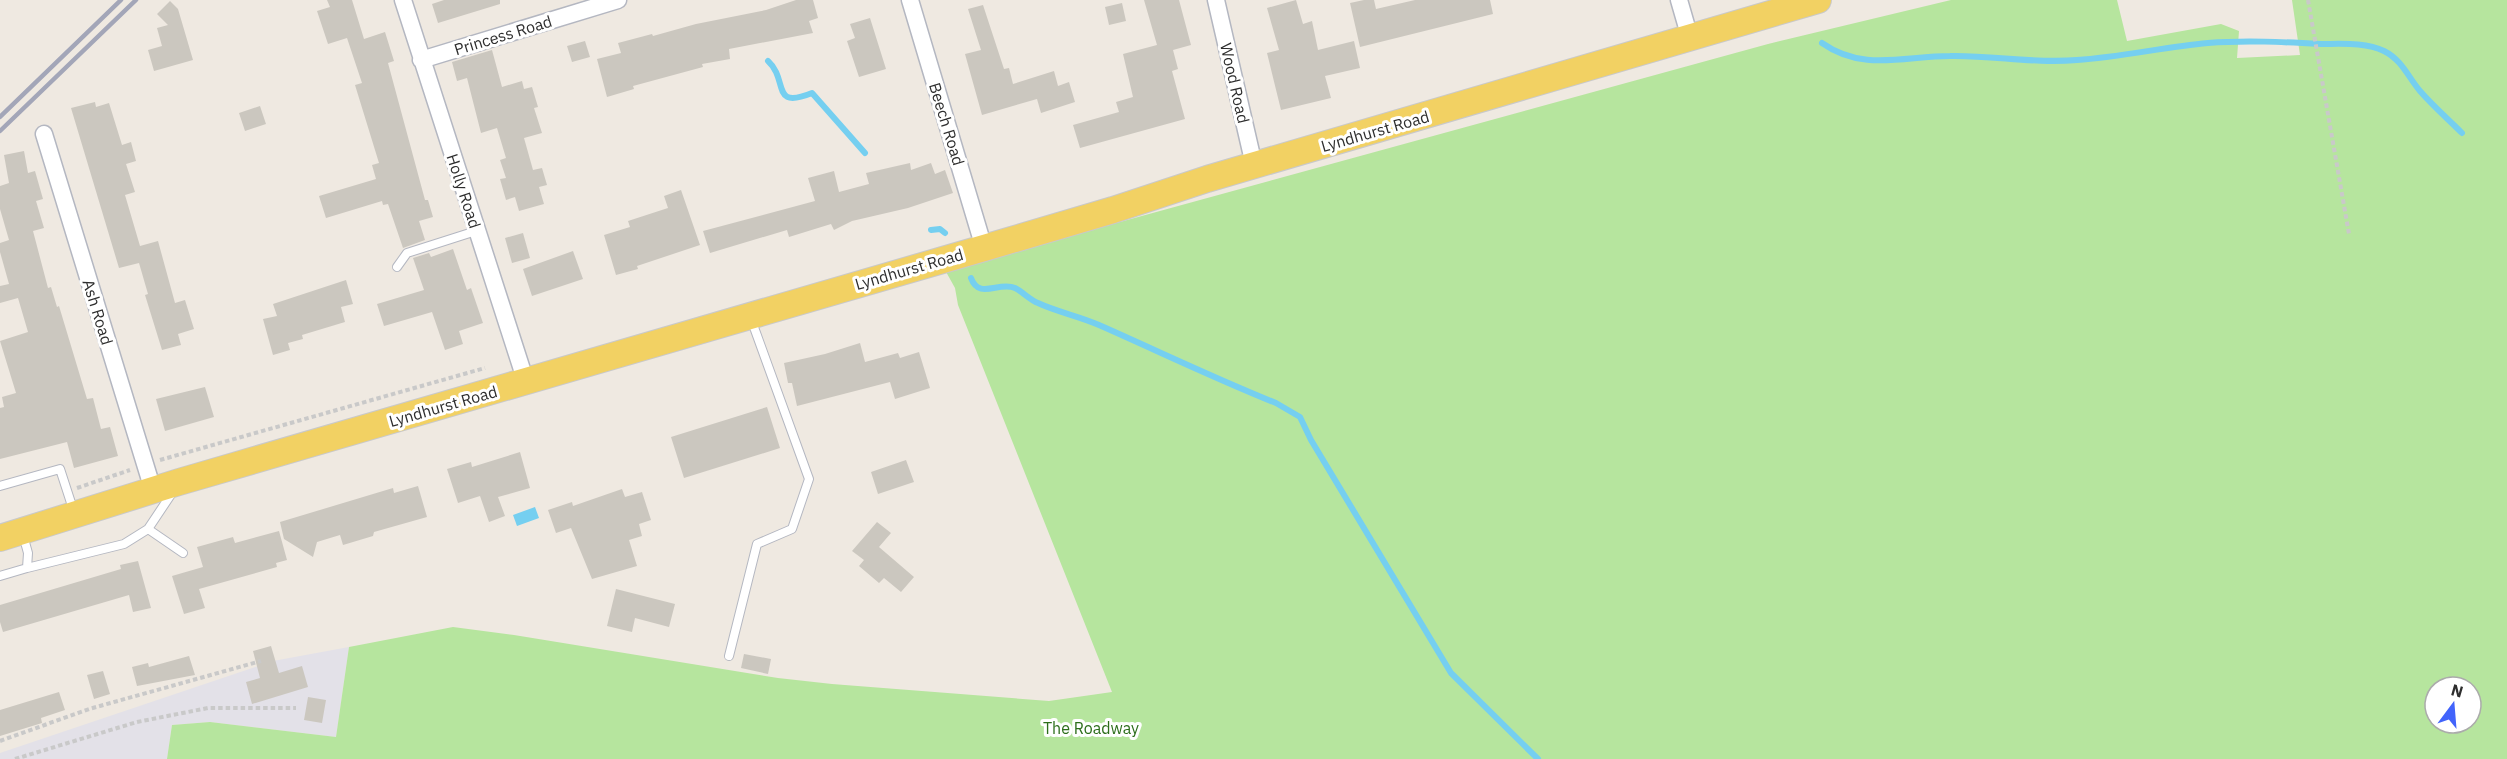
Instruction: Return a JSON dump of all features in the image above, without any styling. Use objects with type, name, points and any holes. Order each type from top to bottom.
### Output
[{"type":"main road","name":"Lyndhurst Road","points":[[11,535],[179,482],[984,248],[1254,165],[1818,0]]},
{"type":"street","name":"Holly Road","points":[[403,0],[526,382]]},
{"type":"street","name":"Princess Road","points":[[422,60],[618,0]]},
{"type":"street","name":"Beech Road","points":[[910,0],[984,248]]},
{"type":"street","name":"Wood Road","points":[[1216,0],[1254,165]]},
{"type":"street","points":[[1679,0],[1689,38]]},
{"type":"street","name":"Ash Road","points":[[44,134],[153,490]]},
{"type":"lane","points":[[397,267],[407,254],[476,231]]},
{"type":"lane","points":[[729,656],[757,544],[792,529],[809,479],[750,316]]},
{"type":"lane","points":[[0,486],[60,470],[75,515]]},
{"type":"lane","points":[[0,576],[124,544],[148,529],[179,482]]},
{"type":"lane","points":[[148,529],[183,553]]},
{"type":"lane","points":[[11,535],[28,553],[27,568]]},
{"type":"path","points":[[2308,0],[2349,234]]},
{"type":"path","points":[[99,480],[486,367]]},
{"type":"path","points":[[0,741],[89,709],[261,661]]},
{"type":"path","points":[[15,759],[137,722],[208,708],[296,708]]},
{"type":"shaded area","points":[[349,647],[336,737],[210,722],[172,725],[167,759],[0,759],[0,753],[273,661]]},
{"type":"green space","name":"The Roadway","points":[[1951,0],[2117,0],[2127,41],[2221,24],[2239,31],[2237,58],[2300,55],[2292,0],[2507,0],[2507,759],[167,759],[172,725],[210,722],[336,737],[349,647],[453,627],[778,678],[832,684],[1049,701],[1112,692],[958,305],[955,288],[945,270],[1768,44]]},
{"type":"water","points":[[535,507],[539,518],[517,526],[513,515]]},
{"type":"building","points":[[327,0],[352,0],[364,39],[385,32],[394,61],[388,63],[425,200],[428,200],[433,217],[419,221],[425,240],[403,248],[388,204],[383,205],[382,201],[326,218],[319,196],[376,179],[372,165],[379,163],[355,85],[362,83],[347,38],[328,44],[317,11],[330,7]]},
{"type":"building","points":[[444,0],[500,0],[500,4],[438,23],[432,4]]},
{"type":"building","points":[[796,0],[813,0],[818,18],[809,21],[813,33],[729,49],[730,59],[702,64],[703,67],[633,86],[634,89],[607,97],[597,59],[621,53],[618,43],[766,10]]},
{"type":"building","points":[[1144,0],[1179,0],[1191,45],[1173,50],[1178,69],[1172,71],[1185,119],[1080,148],[1073,125],[1119,112],[1116,102],[1133,97],[1123,54],[1157,45]]},
{"type":"building","points":[[1296,0],[1303,24],[1312,21],[1318,50],[1354,41],[1360,68],[1325,76],[1331,98],[1281,110],[1267,53],[1279,50],[1267,8]]},
{"type":"building","points":[[1374,0],[1376,9],[1415,0],[1490,0],[1493,14],[1360,47],[1350,3]]},
{"type":"building","points":[[170,1],[178,9],[193,60],[154,71],[148,50],[162,46],[157,28],[168,25],[157,14]]},
{"type":"building","points":[[1122,3],[1126,21],[1109,25],[1105,7]]},
{"type":"building","points":[[983,5],[1004,69],[1009,68],[1013,84],[1054,71],[1058,86],[1069,82],[1075,102],[1041,113],[1037,99],[982,115],[965,54],[981,50],[968,9]]},
{"type":"building","points":[[870,18],[886,69],[859,77],[847,41],[855,38],[850,24]]},
{"type":"building","points":[[585,41],[590,57],[572,62],[567,46]]},
{"type":"building","points":[[492,50],[502,87],[522,81],[524,89],[532,87],[538,107],[534,108],[542,133],[524,138],[533,170],[542,168],[547,185],[539,187],[544,204],[519,211],[515,197],[506,200],[500,179],[506,178],[500,160],[506,158],[497,128],[481,133],[467,78],[457,81],[452,62]]},
{"type":"building","points":[[95,102],[96,107],[109,103],[122,145],[131,142],[136,161],[126,164],[135,192],[125,195],[140,246],[158,241],[175,303],[185,300],[194,329],[178,334],[181,345],[162,350],[145,295],[148,294],[139,263],[119,268],[71,108]]},
{"type":"building","points":[[260,106],[266,124],[245,131],[239,113]]},
{"type":"building","points":[[24,151],[28,173],[35,171],[43,199],[36,201],[44,228],[33,231],[48,288],[51,287],[57,307],[59,306],[87,399],[93,398],[101,429],[110,427],[118,456],[74,468],[67,442],[0,459],[0,408],[4,407],[2,397],[16,393],[0,341],[28,332],[18,298],[0,303],[0,286],[9,284],[0,252],[0,243],[9,240],[0,209],[0,186],[9,183],[4,155]]},
{"type":"building","points":[[910,163],[911,170],[931,163],[935,174],[945,170],[953,193],[908,208],[852,221],[834,230],[831,224],[789,237],[787,230],[710,253],[703,231],[815,201],[808,178],[834,171],[839,192],[869,184],[866,173]]},
{"type":"building","points":[[681,190],[700,245],[616,275],[604,235],[630,227],[628,221],[668,208],[664,196]]},
{"type":"building","points":[[523,233],[530,258],[512,263],[505,238]]},
{"type":"building","points":[[453,249],[467,290],[471,288],[483,323],[459,331],[463,344],[445,350],[432,312],[384,326],[377,304],[424,290],[413,258],[429,253],[431,257]]},
{"type":"building","points":[[573,251],[583,279],[532,296],[523,269]]},
{"type":"building","points":[[346,280],[353,304],[341,307],[345,322],[302,335],[303,339],[288,343],[290,350],[273,355],[263,319],[277,316],[273,304]]},
{"type":"building","points":[[860,343],[865,362],[898,353],[900,358],[919,352],[930,388],[895,399],[890,382],[797,406],[792,383],[788,383],[784,363]]},
{"type":"building","points":[[205,387],[214,417],[165,431],[156,399]]},
{"type":"building","points":[[767,407],[780,448],[684,478],[671,437]]},
{"type":"building","points":[[520,452],[530,488],[498,497],[505,516],[489,522],[480,496],[458,503],[447,469],[471,462],[472,467]]},
{"type":"building","points":[[906,460],[914,482],[878,494],[871,472]]},
{"type":"building","points":[[418,486],[427,517],[374,532],[373,536],[343,545],[340,535],[317,542],[313,557],[284,539],[280,522],[393,488],[394,493]]},
{"type":"building","points":[[622,489],[625,497],[642,492],[651,520],[639,524],[642,536],[629,540],[637,566],[592,579],[571,528],[556,533],[548,510],[572,502],[573,506]]},
{"type":"building","points":[[877,522],[891,533],[879,547],[914,577],[901,592],[884,578],[879,583],[859,566],[864,560],[852,551]]},
{"type":"building","points":[[279,531],[287,560],[276,563],[277,567],[199,589],[205,608],[184,614],[172,576],[203,567],[197,547],[233,537],[235,543]]},
{"type":"building","points":[[138,561],[151,608],[133,612],[129,595],[3,632],[0,622],[0,605],[121,569],[120,565]]},
{"type":"building","points":[[616,589],[675,604],[669,627],[635,618],[632,632],[607,626]]},
{"type":"building","points":[[271,646],[279,673],[302,666],[308,687],[252,704],[246,682],[260,678],[253,651]]},
{"type":"building","points":[[744,654],[771,659],[768,674],[741,668]]},
{"type":"building","points":[[189,656],[195,675],[137,686],[132,667],[148,663],[149,667]]},
{"type":"building","points":[[103,671],[110,694],[94,699],[87,675]]},
{"type":"building","points":[[59,692],[65,710],[41,718],[42,723],[0,736],[0,710]]},
{"type":"building","points":[[308,697],[326,700],[322,723],[304,720]]},
{"type":"waterway","points":[[1822,43],[1837,52],[1868,60],[1966,56],[2045,61],[2093,59],[2222,42],[2361,45],[2377,48],[2396,59],[2425,97],[2462,133]]},
{"type":"waterway","points":[[768,61],[778,76],[785,95],[790,98],[812,93],[865,153]]},
{"type":"waterway","points":[[931,230],[940,229],[945,233]]},
{"type":"waterway","points":[[971,278],[979,288],[1009,286],[1015,288],[1038,303],[1099,325],[1276,403],[1300,417],[1311,440],[1451,673],[1538,759]]},
{"type":"railway","points":[[0,117],[121,0]]},
{"type":"railway","points":[[0,131],[136,0]]}]
